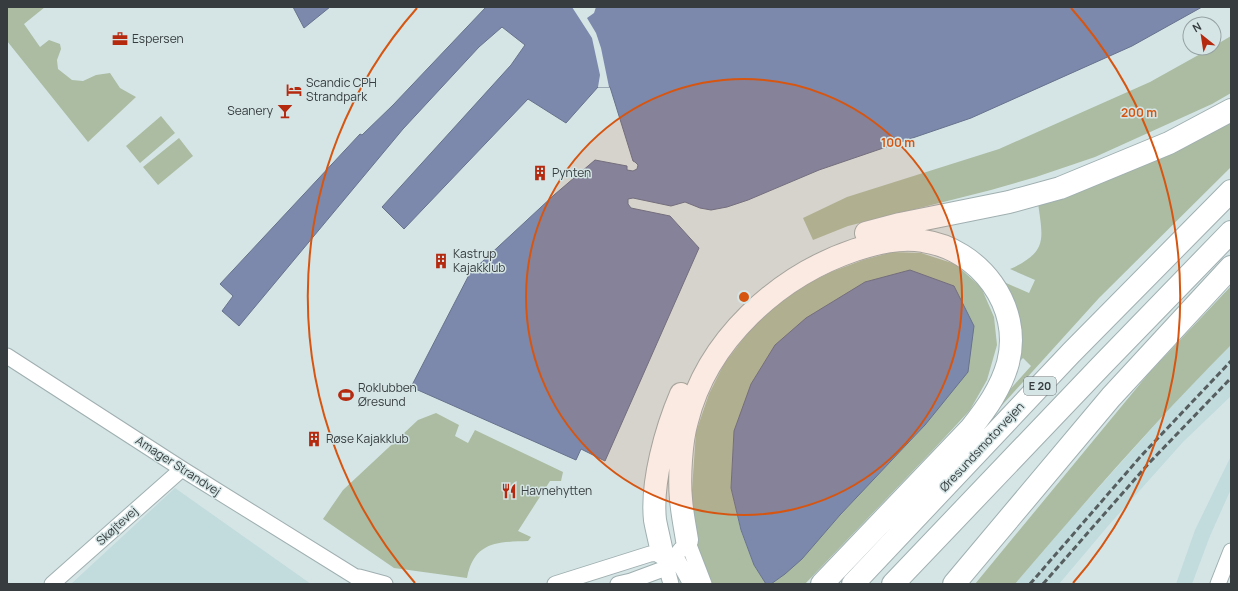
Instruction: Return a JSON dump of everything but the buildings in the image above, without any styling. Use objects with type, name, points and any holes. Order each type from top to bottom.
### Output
[{"type":"highway","points":[[673,554],[655,519],[656,490],[664,444],[673,415],[687,380],[709,343],[728,318],[764,284],[790,266],[819,250],[838,242],[893,225],[1009,202],[1060,188],[1169,143],[1231,110]]},
{"type":"highway","name":"Øresundsmotorvejen","points":[[853,584],[1071,353],[1231,191]]},
{"type":"highway","name":"E 20","points":[[892,584],[1231,232]]},
{"type":"highway","points":[[673,554],[681,498],[682,459],[686,422],[694,399],[706,374],[719,352],[748,316],[795,278],[824,262],[854,250],[880,243],[908,240],[922,240],[950,248],[977,265],[990,281],[1000,298],[1009,322],[1010,342],[1008,363],[1004,375],[989,406],[971,428],[822,584]]},
{"type":"highway","points":[[954,584],[1111,397],[1231,267]]},
{"type":"street","name":"Amager Strandvej","points":[[7,356],[182,469],[367,584]]},
{"type":"street","name":"Skøjtevej","points":[[52,584],[182,469]]},
{"type":"street","points":[[1218,584],[1231,552]]},
{"type":"street","points":[[555,584],[650,554],[673,554],[704,584]]},
{"type":"street","points":[[618,584],[631,581],[673,554]]},
{"type":"street","points":[[671,584],[673,554]]},
{"type":"street","points":[[673,554],[692,584]]},
{"type":"street","name":"Amager Strandvej","points":[[350,574],[384,584]]},
{"type":"shaded area","points":[[1231,345],[1231,396],[1183,442],[1108,526],[1059,584],[1015,584],[1066,524],[1188,388]]},
{"type":"shaded area","points":[[1231,456],[1231,489],[1210,536],[1192,584],[1176,584],[1195,530]]},
{"type":"shaded area","points":[[175,488],[311,584],[71,584]]},
{"type":"green space","points":[[7,7],[45,7],[24,24],[40,47],[49,40],[60,44],[61,49],[57,60],[58,69],[72,80],[83,81],[96,75],[110,73],[120,88],[136,97],[88,142],[7,41]]},
{"type":"green space","points":[[1231,36],[1231,93],[1212,104],[1095,157],[1036,177],[991,190],[848,226],[813,240],[803,218],[847,197],[999,149],[1150,82],[1197,56],[1222,56],[1222,41]]},
{"type":"green space","points":[[161,116],[175,133],[140,163],[126,146]]},
{"type":"green space","points":[[1231,120],[1231,167],[1099,298],[994,414],[996,405],[1031,366],[1023,358],[1012,369],[997,279],[1029,293],[1035,280],[1010,269],[1031,257],[1037,250],[1040,243],[1041,226],[1038,203]]},
{"type":"green space","points":[[179,138],[193,156],[158,185],[143,167]]},
{"type":"green space","points":[[893,252],[921,253],[955,264],[981,287],[994,317],[997,345],[987,380],[970,410],[805,584],[771,584],[790,569],[808,551],[925,425],[734,431],[731,488],[741,531],[754,565],[766,584],[712,584],[697,549],[691,505],[696,432],[709,394],[724,364],[750,330],[771,309],[801,287],[831,272],[863,260]]},
{"type":"green space","points":[[1231,286],[1231,345],[1148,432],[1015,584],[975,584],[1149,373]]},
{"type":"green space","points":[[436,413],[459,425],[455,436],[468,443],[475,430],[563,472],[561,481],[550,481],[518,531],[531,537],[528,541],[506,542],[488,546],[475,557],[470,566],[467,578],[394,568],[323,519],[343,490],[418,420]]},
{"type":"water","points":[[293,7],[330,7],[304,28]]},
{"type":"water","points":[[486,7],[1202,7],[1186,16],[1182,16],[1182,18],[1132,46],[971,118],[819,170],[748,200],[727,207],[711,210],[700,208],[685,202],[671,206],[633,198],[628,199],[628,204],[631,208],[670,216],[699,248],[605,461],[581,449],[576,460],[411,387],[470,273],[554,195],[595,160],[627,166],[627,170],[633,171],[637,169],[638,165],[633,161],[610,87],[598,87],[566,123],[528,99],[404,229],[382,207],[511,65],[525,45],[502,27],[479,47],[403,129],[239,326],[222,311],[233,296],[220,284],[360,134],[362,135],[393,105]]},
{"type":"water","points":[[910,270],[954,286],[974,326],[968,372],[925,425],[840,515],[802,559],[771,584],[766,584],[754,565],[741,530],[731,488],[734,431],[751,384],[775,345],[806,318],[865,282]]},
{"type":"pier","points":[[572,7],[596,7],[594,13],[587,18],[596,33],[601,48],[609,87],[598,87],[600,75],[592,38]]},
{"type":"railway","points":[[1030,584],[1141,456],[1231,361]]},
{"type":"railway","points":[[1043,584],[1149,463],[1231,378]]},
{"type":"place","name":"Espersen","points":[[120,39]]},
{"type":"place","name":"Scandic CPH Strandpark","points":[[294,90]]},
{"type":"place","name":"Seanery","points":[[285,111]]},
{"type":"place","name":"Pynten","points":[[540,173]]},
{"type":"place","name":"Kastrup Kajakklub","points":[[441,261]]},
{"type":"place","name":"Roklubben Øresund","points":[[346,395]]},
{"type":"place","name":"Røse Kajakklub","points":[[314,439]]},
{"type":"place","name":"Havnehytten","points":[[509,491]]}]
